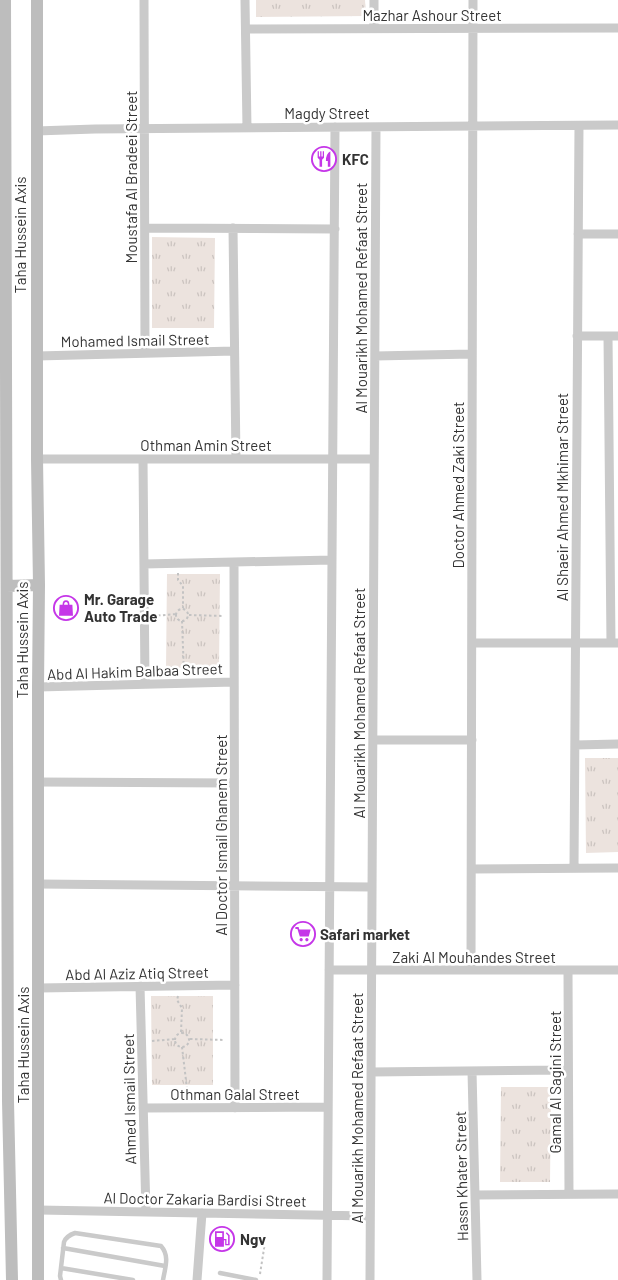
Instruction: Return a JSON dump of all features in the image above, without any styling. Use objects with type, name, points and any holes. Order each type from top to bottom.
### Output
[{"type":"street","name":"Taha Hussein Axis","points":[[5,0],[7,586],[4,771],[12,1280]]},
{"type":"street","name":"Taha Hussein Axis","points":[[37,0],[37,459],[39,585],[38,1280]]},
{"type":"street","name":"Moustafa Al Bradeei Street","points":[[144,0],[145,353]]},
{"type":"street","points":[[245,0],[247,128]]},
{"type":"street","points":[[374,0],[374,28]]},
{"type":"street","name":"Doctor Ahmed Zaki Street","points":[[471,970],[473,0]]},
{"type":"street","name":"Mazhar Ashour Street","points":[[246,29],[618,28]]},
{"type":"street","name":"Magdy Street","points":[[36,130],[618,125]]},
{"type":"street","name":"Al Shaeir Ahmed Mkhimar Street","points":[[574,868],[579,126]]},
{"type":"street","name":"Al Mouarikh Mohamed Refaat Street","points":[[327,1280],[336,127]]},
{"type":"street","name":"Al Mouarikh Mohamed Refaat Street","points":[[370,1280],[376,127]]},
{"type":"street","points":[[145,228],[335,229]]},
{"type":"street","points":[[233,228],[236,459]]},
{"type":"street","points":[[578,234],[618,234]]},
{"type":"street","points":[[472,643],[614,643],[613,336],[577,336]]},
{"type":"street","name":"Mohamed Ismail Street","points":[[37,356],[234,351]]},
{"type":"street","points":[[375,356],[472,354]]},
{"type":"street","name":"Othman Amin Street","points":[[37,459],[374,459]]},
{"type":"street","points":[[143,459],[145,684]]},
{"type":"street","points":[[144,564],[332,560]]},
{"type":"street","name":"Al Doctor Ismail Ghanem Street","points":[[234,562],[236,1108]]},
{"type":"street","points":[[7,586],[39,585]]},
{"type":"street","name":"Abd Al Hakim Balbaa Street","points":[[38,687],[234,682]]},
{"type":"street","points":[[373,740],[472,740]]},
{"type":"street","points":[[574,744],[618,744]]},
{"type":"street","points":[[38,782],[234,782]]},
{"type":"street","points":[[472,869],[618,868]]},
{"type":"street","points":[[38,884],[372,886]]},
{"type":"street","name":"Zaki Al Mouhandes Street","points":[[329,970],[618,970]]},
{"type":"street","name":"Gamal Al Sagini Street","points":[[568,970],[569,1194]]},
{"type":"street","name":"Abd Al Aziz Atiq Street","points":[[39,988],[235,985]]},
{"type":"street","name":"Ahmed Ismail Street","points":[[140,986],[146,1212]]},
{"type":"street","points":[[371,1072],[568,1070]]},
{"type":"street","name":"Hassn Khater Street","points":[[472,1071],[477,1280]]},
{"type":"street","name":"Othman Galal Street","points":[[143,1108],[328,1107]]},
{"type":"street","points":[[475,1195],[618,1194]]},
{"type":"street","name":"Al Doctor Zakaria Bardisi Street","points":[[38,1210],[370,1216]]},
{"type":"street","points":[[197,1280],[202,1213]]},
{"type":"lane","points":[[61,1280],[63,1248],[66,1238],[70,1234],[75,1233],[161,1246],[166,1254],[163,1280]]},
{"type":"lane","points":[[63,1248],[166,1266]]},
{"type":"lane","points":[[61,1268],[132,1280]]},
{"type":"lane","points":[[220,1273],[257,1280]]},
{"type":"path","points":[[180,563],[178,579],[183,586],[183,608]]},
{"type":"path","points":[[144,616],[176,614],[183,608]]},
{"type":"path","points":[[183,608],[186,609],[189,615]]},
{"type":"path","points":[[176,614],[179,620],[182,621],[185,683]]},
{"type":"path","points":[[189,615],[234,616]]},
{"type":"path","points":[[182,621],[188,618],[189,615]]},
{"type":"path","points":[[175,1039],[181,1032],[182,1008],[177,1000],[179,986]]},
{"type":"path","points":[[181,1032],[190,1039]]},
{"type":"path","points":[[175,1039],[177,1045],[182,1047],[189,1044],[190,1039]]},
{"type":"path","points":[[141,1041],[175,1039]]},
{"type":"path","points":[[190,1039],[235,1040]]},
{"type":"path","points":[[182,1047],[190,1108]]},
{"type":"path","points":[[257,1280],[266,1236]]},
{"type":"green space","points":[[256,0],[365,0],[366,16],[256,17]]},
{"type":"green space","points":[[152,237],[215,238],[214,328],[152,328]]},
{"type":"green space","points":[[167,574],[220,574],[219,668],[166,668]]},
{"type":"green space","points":[[585,758],[618,758],[618,852],[586,853]]},
{"type":"green space","points":[[151,996],[213,996],[213,1085],[152,1085]]},
{"type":"green space","points":[[501,1087],[551,1087],[550,1182],[500,1182]]},
{"type":"place","name":"KFC","points":[[324,159]]},
{"type":"place","name":"Mr. Garage Auto Trade","points":[[66,608]]},
{"type":"place","name":"Safari market","points":[[303,934]]},
{"type":"place","name":"Ngv","points":[[222,1239]]}]
